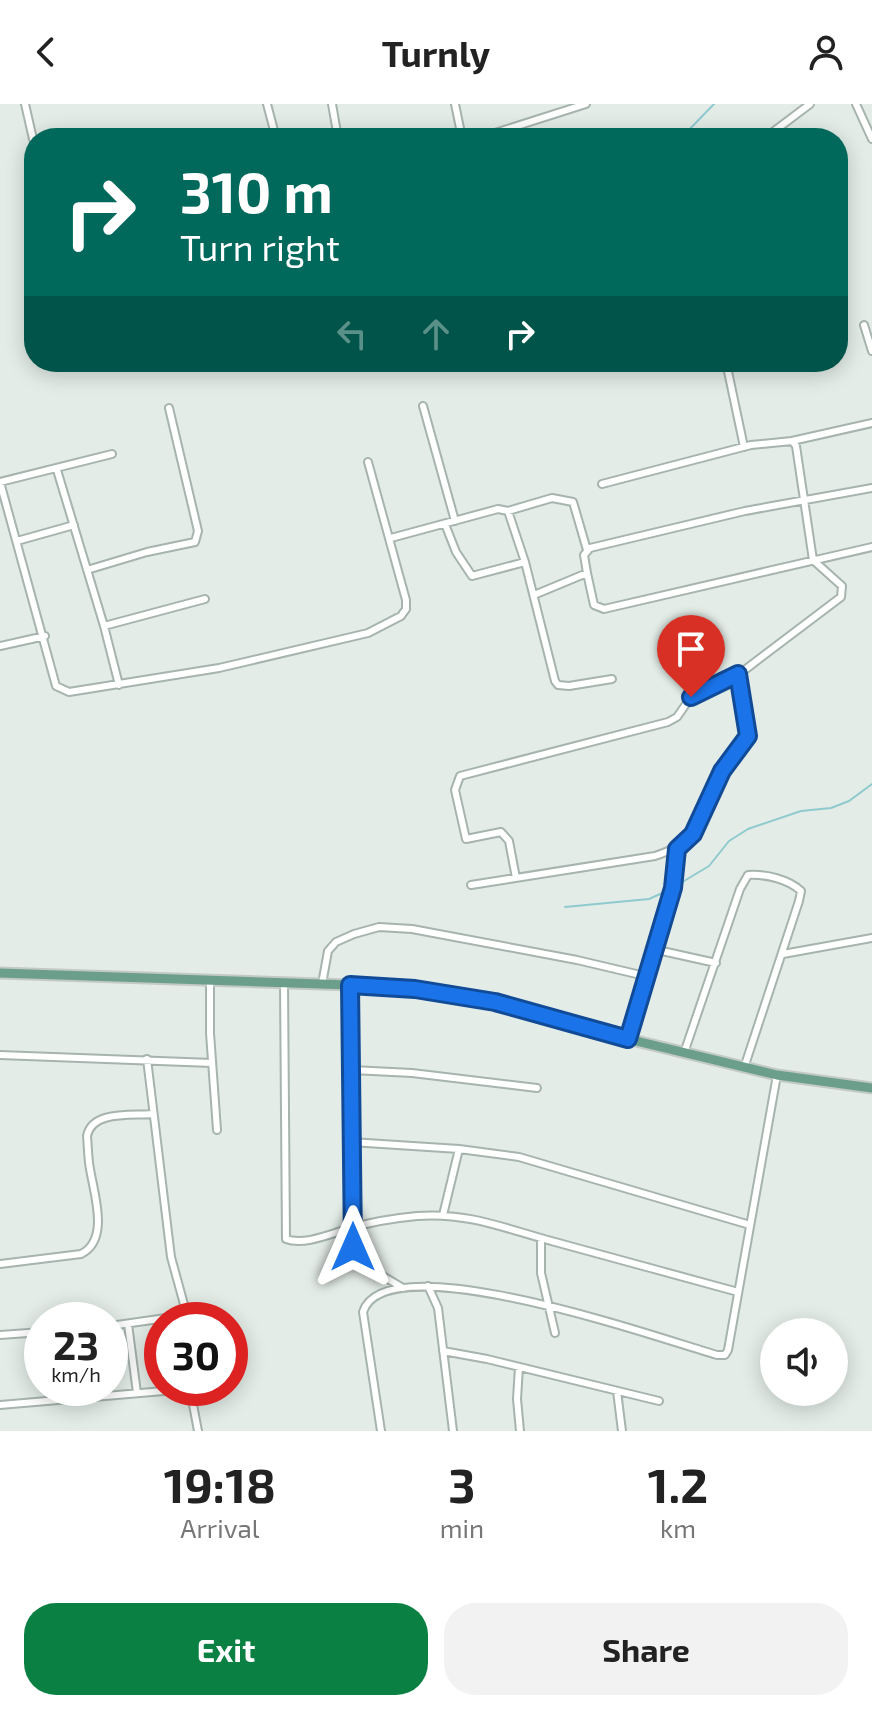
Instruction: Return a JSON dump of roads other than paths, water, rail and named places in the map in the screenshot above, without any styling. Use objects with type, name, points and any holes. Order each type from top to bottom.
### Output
[{"type":"main road","points":[[0,973],[350,985],[428,991],[495,1002],[744,1068],[872,1088]]},
{"type":"street","points":[[25,104],[30,128]]},
{"type":"street","points":[[267,104],[273,128]]},
{"type":"street","points":[[332,104],[336,128]]},
{"type":"street","points":[[455,104],[460,128]]},
{"type":"street","points":[[510,128],[586,104]]},
{"type":"street","points":[[778,128],[810,104]]},
{"type":"street","points":[[856,104],[872,139]]},
{"type":"street","points":[[864,325],[872,351]]},
{"type":"street","points":[[727,372],[744,447]]},
{"type":"street","points":[[423,406],[455,521]]},
{"type":"street","points":[[87,570],[198,539],[169,408]]},
{"type":"street","points":[[602,484],[744,447],[792,441],[872,423]]},
{"type":"street","points":[[516,878],[509,841],[501,832],[466,839],[455,790],[460,776],[668,722],[677,717],[691,697],[738,674],[841,597],[842,586],[813,560],[796,446],[792,441]]},
{"type":"street","points":[[112,454],[0,482],[45,636],[50,666],[56,686],[61,690],[80,691],[119,685],[314,647],[368,633],[401,616],[406,609],[406,600],[368,462]]},
{"type":"street","points":[[57,470],[119,685]]},
{"type":"street","points":[[872,488],[804,499],[642,534],[587,550],[584,555],[594,605],[604,609],[872,547]]},
{"type":"street","points":[[391,538],[552,498],[573,502],[587,550]]},
{"type":"street","points":[[508,511],[525,562],[555,681],[558,685],[569,686],[612,679]]},
{"type":"street","points":[[445,524],[456,552],[472,576],[525,562]]},
{"type":"street","points":[[17,541],[74,525]]},
{"type":"street","points":[[534,595],[587,573]]},
{"type":"street","points":[[104,626],[205,599]]},
{"type":"street","points":[[0,646],[45,636]]},
{"type":"street","points":[[471,885],[655,856],[677,849],[693,834],[722,771],[748,736],[738,674]]},
{"type":"street","points":[[628,1039],[673,888],[677,849]]},
{"type":"street","points":[[684,1053],[740,889],[748,875],[759,875],[793,884],[801,891],[744,1068]]},
{"type":"street","points":[[322,984],[328,951],[336,942],[379,927],[412,929],[532,951],[645,976]]},
{"type":"street","points":[[783,954],[872,938]]},
{"type":"street","points":[[653,949],[716,963]]},
{"type":"street","points":[[210,980],[217,1130]]},
{"type":"street","points":[[284,983],[286,1239],[313,1238],[353,1227],[443,1215],[489,1221],[738,1292]]},
{"type":"street","points":[[350,985],[353,1247],[361,1263],[403,1288]]},
{"type":"street","points":[[0,1055],[212,1063]]},
{"type":"street","points":[[137,1393],[128,1324],[180,1316],[185,1308],[171,1257],[147,1059]]},
{"type":"street","points":[[352,1070],[412,1073],[537,1088]]},
{"type":"street","points":[[381,1431],[363,1312],[372,1296],[403,1288],[460,1288],[549,1306],[725,1355],[777,1075]]},
{"type":"street","points":[[0,1264],[88,1251],[97,1228],[88,1129],[99,1119],[153,1114]]},
{"type":"street","points":[[351,1142],[459,1149],[519,1157],[750,1225]]},
{"type":"street","points":[[443,1215],[459,1149]]},
{"type":"street","points":[[541,1238],[541,1273],[555,1333]]},
{"type":"street","points":[[428,1286],[438,1308],[453,1431]]},
{"type":"street","points":[[0,1335],[24,1333]]},
{"type":"street","points":[[443,1351],[659,1401]]},
{"type":"street","points":[[519,1367],[517,1399],[520,1431]]},
{"type":"street","points":[[0,1405],[189,1390],[198,1431]]},
{"type":"street","points":[[617,1391],[622,1431]]},
{"type":"waterway","points":[[691,128],[714,104]]},
{"type":"waterway","points":[[674,887],[709,866],[729,841],[748,829],[801,811],[831,808],[849,801],[872,784]]},
{"type":"waterway","points":[[565,907],[649,899],[669,890]]}]
